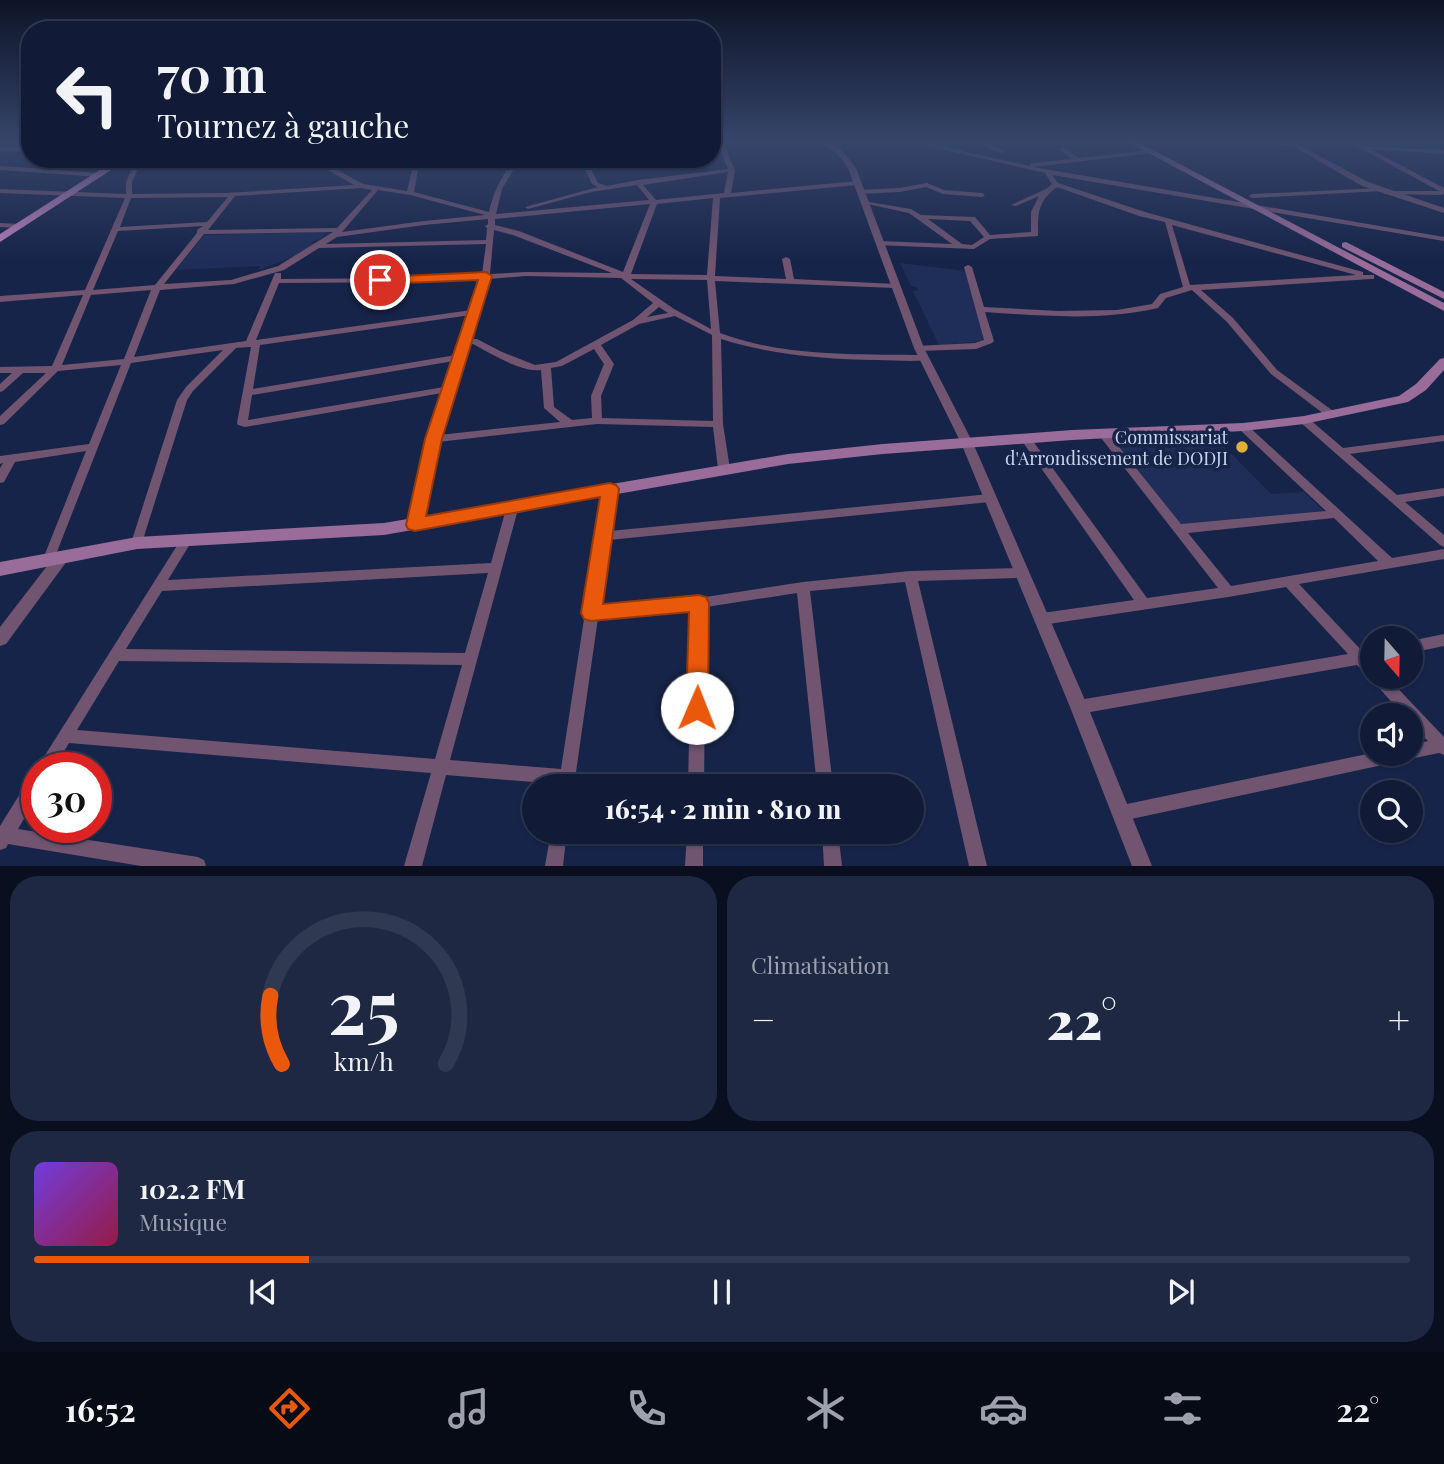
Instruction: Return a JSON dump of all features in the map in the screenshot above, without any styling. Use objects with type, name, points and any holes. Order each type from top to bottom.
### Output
[{"type":"main road","points":[[0,239],[89,181]]},
{"type":"main road","points":[[1212,181],[1253,201],[1282,211],[1444,296]]},
{"type":"main road","points":[[1218,181],[1444,307]]},
{"type":"main road","points":[[0,569],[137,543],[339,533],[415,525],[724,469],[815,456],[1026,439],[1243,428],[1304,420],[1403,399],[1421,387],[1444,362]]},
{"type":"street","points":[[0,422],[56,368],[129,196],[129,181]]},
{"type":"street","points":[[353,181],[361,186]]},
{"type":"street","points":[[410,193],[413,181]]},
{"type":"street","points":[[415,525],[433,439],[486,276],[489,221],[502,181]]},
{"type":"street","points":[[591,181],[593,187]]},
{"type":"street","points":[[201,232],[337,233],[489,221],[593,187],[643,181]]},
{"type":"street","points":[[724,469],[718,424],[716,334],[711,278],[722,197],[728,181]]},
{"type":"street","points":[[856,181],[921,353],[967,443],[1079,707],[1142,866]]},
{"type":"street","points":[[1054,181],[1168,222],[1371,277]]},
{"type":"street","points":[[1114,181],[1253,201],[1384,192],[1444,192]]},
{"type":"street","points":[[1364,181],[1384,192],[1444,211]]},
{"type":"street","points":[[1424,181],[1444,192]]},
{"type":"street","points":[[638,182],[654,202]]},
{"type":"street","points":[[502,215],[858,187],[898,190],[927,184],[943,192],[982,195]]},
{"type":"street","points":[[1014,205],[1056,184]]},
{"type":"street","points":[[0,191],[67,197],[234,193],[361,186],[410,193],[481,211],[489,221],[625,276],[674,314],[716,334],[759,346],[792,351],[921,353],[984,345],[989,341],[968,267]]},
{"type":"street","points":[[0,299],[230,282],[281,268],[337,233],[376,188]]},
{"type":"street","points":[[880,243],[974,247],[988,237],[1035,234],[1033,216],[1045,191]]},
{"type":"street","points":[[0,639],[55,558],[93,447],[156,289],[234,193]]},
{"type":"street","points":[[625,276],[654,202]]},
{"type":"street","points":[[865,202],[909,211],[962,247]]},
{"type":"street","points":[[1282,211],[1444,239]]},
{"type":"street","points":[[919,217],[972,219],[988,237]]},
{"type":"street","points":[[1168,222],[1190,288],[1230,320],[1274,372],[1332,415]]},
{"type":"street","points":[[114,229],[207,224]]},
{"type":"street","points":[[0,225],[21,226]]},
{"type":"street","points":[[320,246],[488,242]]},
{"type":"street","points":[[786,259],[791,282]]},
{"type":"street","points":[[281,268],[253,343],[242,423],[449,389]]},
{"type":"street","points":[[980,309],[1059,314],[1117,313],[1155,306],[1163,296],[1190,288],[1384,275]]},
{"type":"street","points":[[276,281],[625,276],[895,286]]},
{"type":"street","points":[[463,344],[474,341],[516,362],[546,368],[636,321],[659,302]]},
{"type":"street","points":[[0,370],[128,361],[474,312]]},
{"type":"street","points":[[636,321],[674,314]]},
{"type":"street","points":[[596,344],[609,364],[596,396],[597,421]]},
{"type":"street","points":[[137,543],[182,400],[189,389],[233,346]]},
{"type":"street","points":[[247,393],[459,357]]},
{"type":"street","points":[[546,368],[549,408],[570,424]]},
{"type":"street","points":[[0,389],[20,370]]},
{"type":"street","points":[[529,428],[549,408]]},
{"type":"street","points":[[1304,420],[1444,542]]},
{"type":"street","points":[[433,439],[597,421],[718,424]]},
{"type":"street","points":[[1243,428],[1389,563]]},
{"type":"street","points":[[1103,434],[1228,592]]},
{"type":"street","points":[[1341,452],[1444,438]]},
{"type":"street","points":[[1026,439],[1143,603]]},
{"type":"street","points":[[0,479],[5,459],[93,447]]},
{"type":"street","points":[[567,774],[610,489]]},
{"type":"street","points":[[1395,499],[1444,492]]},
{"type":"street","points":[[603,536],[990,498]]},
{"type":"street","points":[[413,866],[512,509]]},
{"type":"street","points":[[1180,529],[1336,514]]},
{"type":"street","points":[[55,752],[187,539]]},
{"type":"street","points":[[1042,619],[1228,592],[1444,554]]},
{"type":"street","points":[[158,586],[495,568]]},
{"type":"street","points":[[591,613],[699,603],[803,587],[910,576],[1022,573]]},
{"type":"street","points":[[910,576],[978,866]]},
{"type":"street","points":[[1289,582],[1360,651]]},
{"type":"street","points":[[803,587],[824,774]]},
{"type":"street","points":[[696,774],[699,603]]},
{"type":"street","points":[[1423,644],[1444,640]]},
{"type":"street","points":[[115,655],[470,659]]},
{"type":"street","points":[[1079,707],[1360,658]]},
{"type":"street","points":[[1390,690],[1443,746]]},
{"type":"street","points":[[65,736],[522,776]]},
{"type":"street","points":[[1423,750],[1443,746]]},
{"type":"street","points":[[1122,813],[1360,763]]},
{"type":"street","points":[[21,808],[2,838],[198,866]]},
{"type":"street","points":[[554,866],[557,844]]},
{"type":"street","points":[[694,866],[695,844]]},
{"type":"street","points":[[831,844],[834,866]]},
{"type":"shaded area","points":[[327,232],[320,239],[311,242],[314,244],[306,252],[259,270],[260,266],[176,270],[204,235]]},
{"type":"shaded area","points":[[900,263],[967,271],[984,341],[939,345],[913,291],[918,290],[917,287],[911,286]]},
{"type":"shaded area","points":[[1218,440],[1271,494],[1304,492],[1324,511],[1183,526],[1114,443]]},
{"type":"place","name":"Commissariat d'Arrondissement de DODJI","points":[[1242,447]]},
{"type":"route","points":[[380,280],[486,276],[433,439],[415,525],[610,489],[591,613],[699,603],[697,708]]}]
